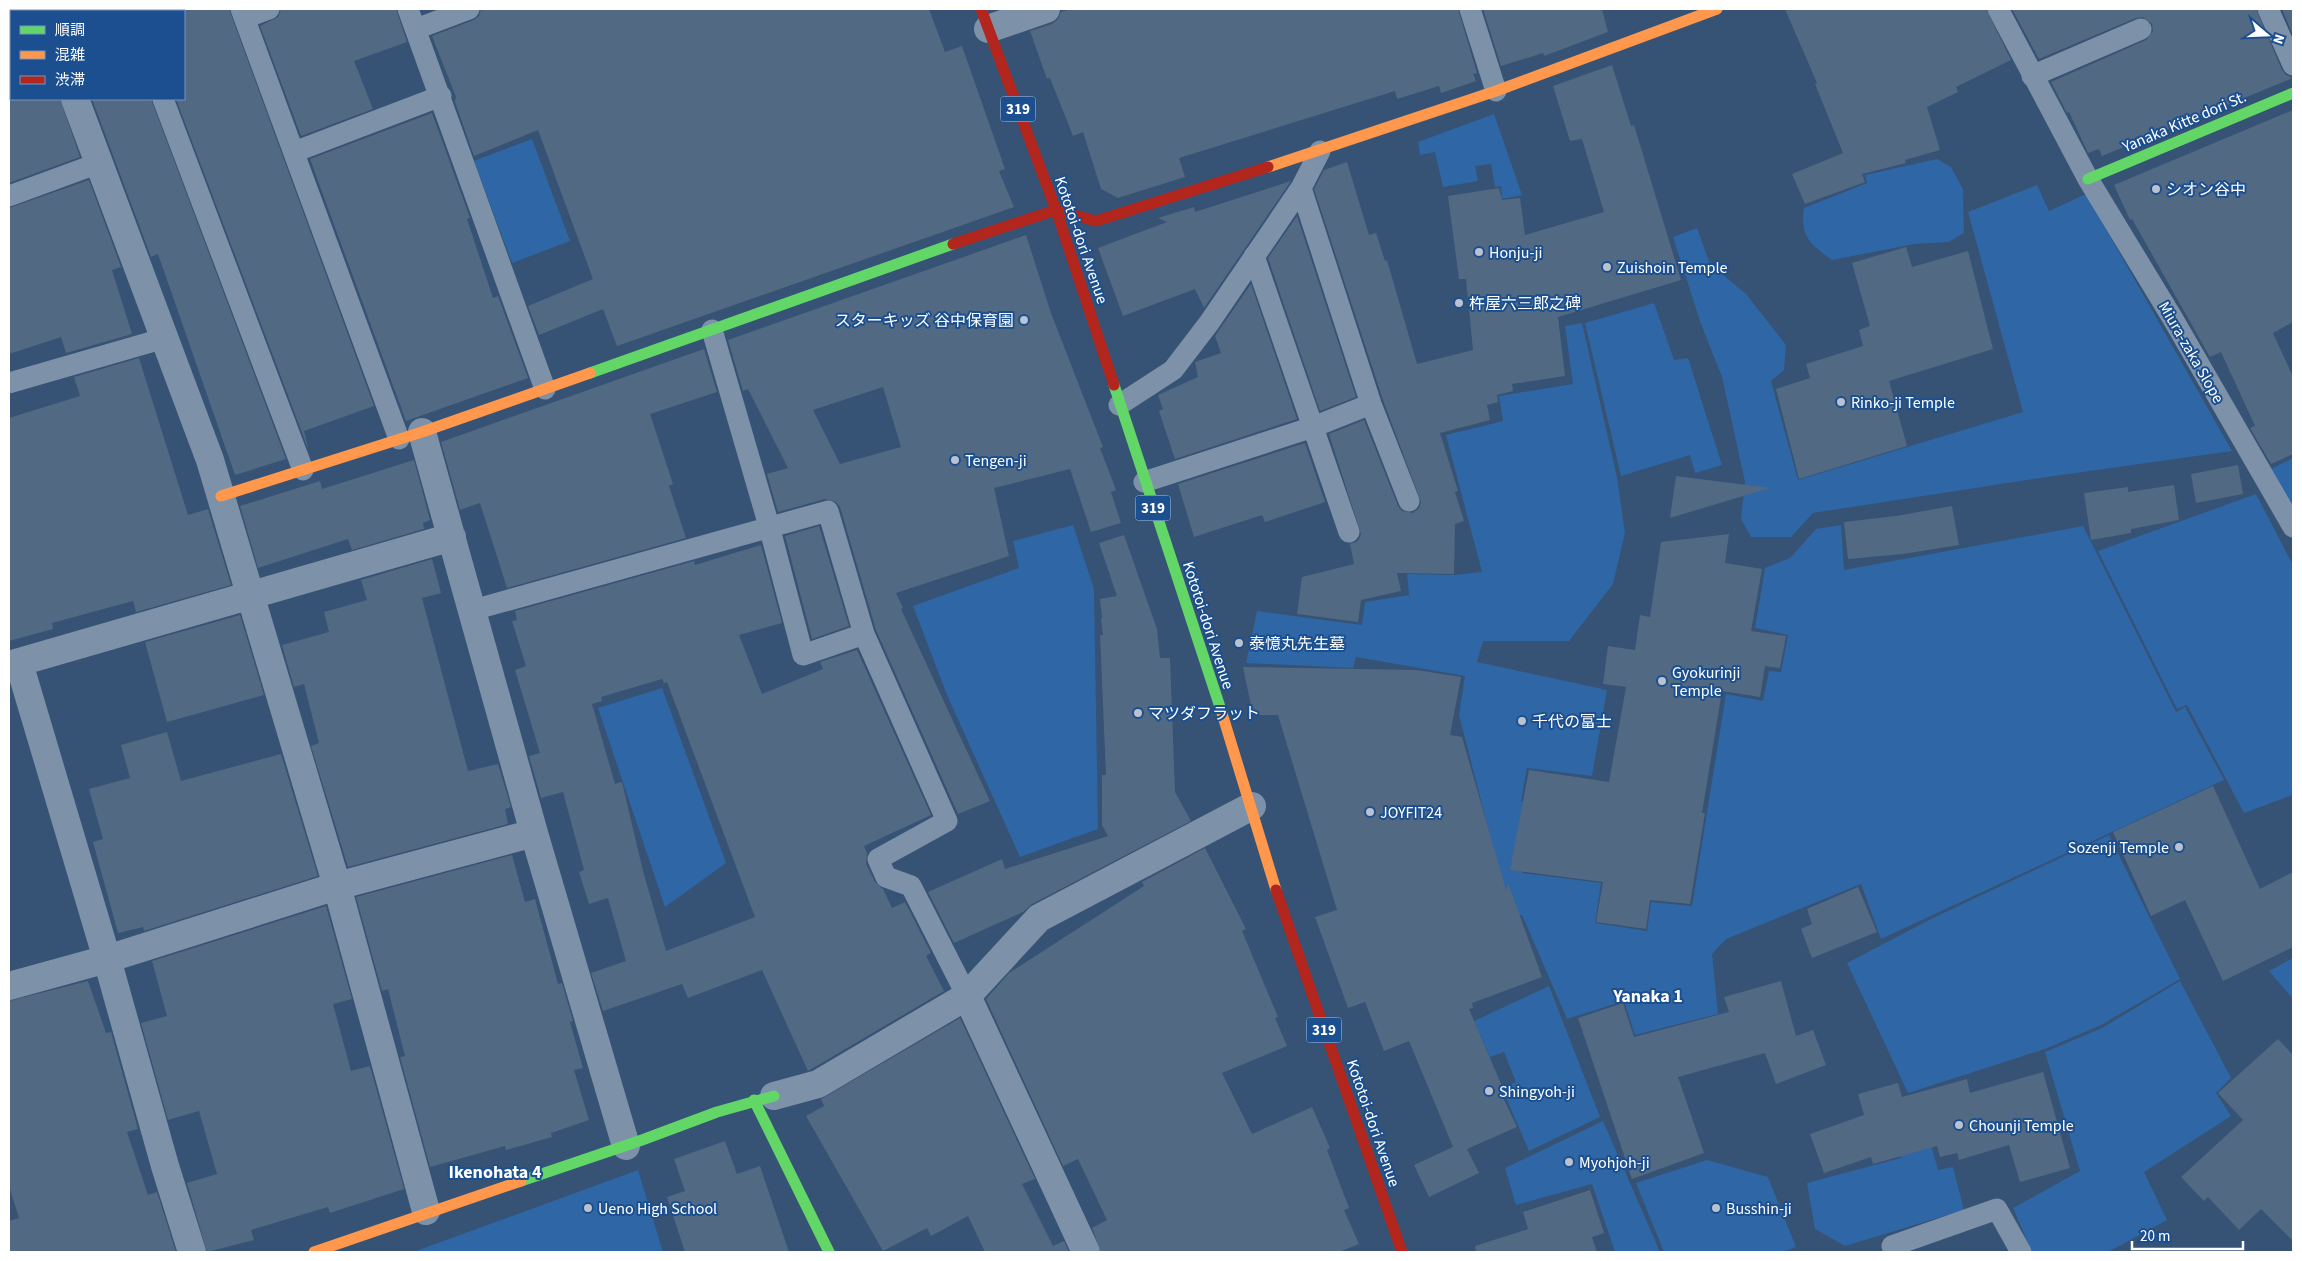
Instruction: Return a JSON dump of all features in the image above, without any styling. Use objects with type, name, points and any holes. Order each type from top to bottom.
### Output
[{"type":"street","points":[[984,19],[1046,9]]},
{"type":"street","points":[[221,496],[411,435],[1056,210],[1096,221],[1320,151],[1496,91],[1717,9]]},
{"type":"street","name":"Kototoi-dori Avenue","points":[[984,19],[1056,210],[1252,806],[1268,865],[1295,947],[1402,1252]]},
{"type":"street","name":"Yanaka Kitte dori St.","points":[[2088,179],[2292,95]]},
{"type":"street","points":[[75,100],[210,460],[337,886],[426,1212]]},
{"type":"street","points":[[411,435],[452,536],[534,834],[626,1146]]},
{"type":"street","points":[[192,1252],[164,1166],[107,959],[14,664],[452,536]]},
{"type":"street","points":[[314,1252],[426,1212],[626,1146],[691,1121],[764,1098],[818,1084],[967,996],[1039,918],[1252,806]]},
{"type":"street","points":[[9,986],[107,959],[337,886],[534,834]]},
{"type":"street","points":[[967,996],[1086,1252]]},
{"type":"street","points":[[764,1098],[829,1252]]},
{"type":"lane","points":[[269,9],[243,14],[294,152],[411,435]]},
{"type":"lane","points":[[408,9],[441,96],[545,389]]},
{"type":"lane","points":[[416,29],[468,9]]},
{"type":"lane","points":[[1470,9],[1496,91]]},
{"type":"lane","name":"Miura-zaka Slope","points":[[1998,9],[2088,179],[2173,319],[2293,527]]},
{"type":"lane","points":[[2268,9],[2293,65]]},
{"type":"lane","points":[[2032,76],[2141,29]]},
{"type":"lane","points":[[294,152],[441,96]]},
{"type":"lane","points":[[164,100],[303,470]]},
{"type":"lane","points":[[1119,405],[1173,370],[1209,323],[1301,188],[1320,151]]},
{"type":"lane","points":[[9,196],[99,163]]},
{"type":"lane","points":[[1301,188],[1371,404],[1408,501]]},
{"type":"lane","points":[[1254,256],[1349,532]]},
{"type":"lane","points":[[712,330],[804,655],[864,634]]},
{"type":"lane","points":[[9,383],[165,338]]},
{"type":"lane","points":[[1144,482],[1313,427],[1371,404]]},
{"type":"lane","points":[[473,610],[828,511],[864,634],[947,820],[878,859],[886,876],[912,886],[967,996]]},
{"type":"lane","points":[[1895,1252],[1892,1246],[1998,1209],[2021,1252]]},
{"type":"shaded area","points":[[1494,114],[1522,195],[1502,199],[1501,186],[1495,187],[1491,164],[1475,166],[1478,181],[1443,187],[1435,152],[1420,155],[1418,142]]},
{"type":"shaded area","points":[[532,139],[570,241],[512,263],[474,161]]},
{"type":"shaded area","points":[[1937,159],[1951,167],[1963,189],[1964,233],[1949,242],[1914,244],[1832,260],[1808,239],[1804,226],[1804,208],[1867,183],[1865,175]]},
{"type":"shaded area","points":[[2037,185],[2049,211],[2086,194],[2232,451],[1813,513],[1791,537],[1751,537],[1741,519],[1745,482],[1722,377],[1701,324],[1673,237],[1697,228],[1710,264],[1746,294],[1786,345],[1784,370],[1771,381],[1798,480],[2023,412],[1968,212]]},
{"type":"shaded area","points":[[1654,303],[1674,360],[1688,358],[1722,465],[1695,473],[1690,455],[1621,476],[1585,323]]},
{"type":"shaded area","points":[[1582,323],[1617,477],[1625,533],[1613,584],[1569,641],[1483,641],[1477,662],[1607,690],[1592,776],[1527,768],[1521,801],[1535,804],[1522,873],[1601,883],[1595,923],[1647,931],[1651,902],[1692,906],[1726,694],[1763,701],[1769,671],[1781,672],[1788,635],[1755,628],[1765,568],[1790,558],[1816,529],[1841,525],[1844,570],[2083,526],[2176,712],[2185,707],[2224,780],[1881,939],[1861,884],[1726,939],[1712,954],[1718,1014],[1635,1035],[1624,1001],[1567,1019],[1522,915],[1511,917],[1459,715],[1465,676],[1356,657],[1353,668],[1246,663],[1257,611],[1362,625],[1365,602],[1409,595],[1407,574],[1454,575],[1482,572],[1446,435],[1503,421],[1499,396],[1573,384],[1565,326]]},
{"type":"shaded area","points":[[2293,458],[2293,506],[2269,470]]},
{"type":"shaded area","points":[[2256,494],[2293,565],[2293,795],[2244,813],[2187,705],[2177,709],[2098,551]]},
{"type":"shaded area","points":[[1073,525],[1094,589],[1098,829],[1020,857],[947,695],[913,606],[1019,568],[1013,541]]},
{"type":"shaded area","points":[[662,688],[726,863],[665,907],[598,708]]},
{"type":"shaded area","points":[[2109,835],[2180,979],[2101,1025],[2045,1049],[1908,1093],[1847,963],[1933,918]]},
{"type":"shaded area","points":[[2293,958],[2293,999],[2269,971]]},
{"type":"shaded area","points":[[2180,981],[2231,1078],[2216,1093],[2231,1116],[2144,1172],[2167,1220],[2108,1252],[2032,1252],[2013,1208],[2080,1171],[2045,1052],[2102,1028]]},
{"type":"shaded area","points":[[1549,986],[1600,1117],[1529,1151],[1502,1088],[1516,1082],[1504,1052],[1490,1057],[1474,1021]]},
{"type":"shaded area","points":[[1887,1106],[1923,1116],[1938,1170],[1953,1167],[1964,1210],[1845,1246],[1815,1229],[1807,1183],[1901,1158]]},
{"type":"shaded area","points":[[1603,1121],[1660,1252],[1615,1252],[1592,1184],[1516,1205],[1505,1168]]},
{"type":"shaded area","name":"Busshin-ji","points":[[1707,1160],[1768,1177],[1796,1247],[1783,1252],[1664,1252],[1636,1183]]},
{"type":"shaded area","name":"Ueno High School","points":[[638,1170],[663,1252],[413,1252]]},
{"type":"building","points":[[229,9],[374,406],[304,431],[309,451],[176,100],[185,100],[184,10]]},
{"type":"building","points":[[281,9],[396,9],[407,42],[354,61],[373,109],[301,136],[260,26],[278,17]]},
{"type":"building","points":[[481,9],[929,9],[945,52],[962,46],[1005,169],[999,171],[1014,207],[617,346],[603,309],[539,335],[528,306],[593,279],[538,130],[474,156],[455,102],[456,97],[432,36],[474,20],[479,16]]},
{"type":"building","points":[[1070,9],[1458,9],[1477,73],[1473,74],[1476,81],[1441,93],[1439,86],[1397,99],[1395,91],[1179,158],[1185,177],[1118,198],[1101,189],[1083,132],[1073,136],[1050,78],[1047,79],[1030,31],[1052,24],[1058,19],[1061,12]]},
{"type":"building","points":[[1483,9],[1602,9],[1608,32],[1544,56],[1543,53],[1501,66]]},
{"type":"building","points":[[1785,9],[1986,9],[2011,60],[1956,87],[1958,92],[1927,107],[1940,150],[1905,160],[1906,163],[1862,174],[1865,182],[1805,204],[1792,174],[1843,153],[1815,84],[1817,83]]},
{"type":"building","points":[[2012,9],[2256,9],[2282,70],[2286,75],[2293,78],[2102,156],[2099,149],[2088,153],[2069,112],[2067,113],[2051,82],[2146,40],[2153,31],[2152,24],[2143,17],[2136,18],[2039,59]]},
{"type":"building","points":[[2282,9],[2293,9],[2293,35]]},
{"type":"building","points":[[1612,65],[1631,126],[1634,125],[1681,280],[1558,317],[1565,376],[1512,384],[1513,391],[1497,395],[1498,402],[1487,405],[1490,420],[1440,433],[1458,491],[1455,492],[1464,521],[1455,524],[1454,574],[1397,573],[1401,591],[1361,600],[1358,622],[1297,614],[1302,577],[1354,564],[1350,544],[1358,541],[1361,534],[1329,434],[1364,420],[1398,506],[1402,511],[1413,513],[1419,508],[1421,502],[1383,400],[1314,189],[1324,170],[1347,162],[1369,235],[1376,233],[1385,261],[1387,260],[1417,364],[1473,350],[1466,279],[1459,279],[1448,196],[1499,188],[1502,200],[1520,198],[1525,235],[1604,212],[1582,139],[1570,141],[1553,86]]},
{"type":"building","points":[[9,99],[60,100],[80,157],[9,183]]},
{"type":"building","points":[[92,100],[151,100],[286,459],[235,475],[158,254],[151,257]]},
{"type":"building","points":[[2293,110],[2293,322],[2273,333],[2293,377],[2293,454],[2271,464],[2250,428],[2255,426],[2221,352],[2210,357],[2132,219],[2130,220],[2114,185]]},
{"type":"building","points":[[432,113],[470,218],[467,219],[493,298],[498,296],[528,378],[406,421],[310,159]]},
{"type":"building","points":[[89,180],[121,267],[112,270],[132,334],[66,353],[61,337],[9,354],[9,208]]},
{"type":"building","points":[[1291,181],[1204,308],[1195,289],[1123,316],[1098,248],[1167,222],[1158,218],[1194,207],[1195,212]]},
{"type":"building","points":[[1297,216],[1356,397],[1320,411],[1268,258]]},
{"type":"building","points":[[1026,235],[1051,313],[1103,447],[1100,448],[1116,490],[1111,492],[1121,523],[1091,532],[1070,469],[994,488],[1009,556],[896,593],[903,608],[901,609],[990,801],[958,814],[876,630],[840,507],[836,502],[825,499],[778,512],[767,474],[788,468],[748,389],[743,391],[728,340]],"holes":[[[883,387],[901,447],[840,464],[813,410]]]},
{"type":"building","points":[[1906,247],[1912,267],[1968,251],[1993,349],[1889,381],[1907,446],[1799,479],[1776,389],[1810,378],[1806,364],[1863,346],[1859,330],[1870,326],[1852,263]]},
{"type":"building","points":[[1251,284],[1297,419],[1175,459],[1159,411],[1163,409],[1158,395],[1198,377],[1195,362],[1221,353],[1215,336]]},
{"type":"building","points":[[704,349],[717,392],[650,414],[673,484],[669,486],[686,538],[507,588],[480,503],[460,510],[441,442]]},
{"type":"building","points":[[139,358],[188,515],[208,509],[231,585],[136,612],[133,601],[52,623],[53,629],[9,641],[9,418],[80,396],[74,377]]},
{"type":"building","points":[[1305,443],[1325,502],[1265,522],[1262,515],[1194,537],[1178,484]]},
{"type":"building","points":[[414,460],[430,520],[423,523],[424,529],[352,550],[348,539],[258,568],[240,506],[320,481],[322,489]]},
{"type":"building","points":[[2238,465],[2243,494],[2196,503],[2191,474]]},
{"type":"building","points":[[1676,476],[1770,488],[1670,518]]},
{"type":"building","points":[[2174,485],[2179,520],[2131,529],[2131,533],[2091,540],[2084,493],[2128,487],[2128,492]]},
{"type":"building","points":[[1952,506],[1959,545],[1903,554],[1848,559],[1844,522],[1896,516]]},
{"type":"building","points":[[819,526],[849,626],[812,639],[785,536]]},
{"type":"building","points":[[1729,534],[1725,563],[1762,569],[1751,631],[1786,636],[1780,668],[1765,666],[1760,697],[1722,691],[1702,813],[1705,813],[1690,904],[1650,900],[1646,929],[1596,922],[1603,882],[1510,870],[1529,770],[1609,782],[1626,687],[1603,684],[1608,646],[1635,650],[1640,615],[1650,617],[1661,542]]},
{"type":"building","points":[[1124,535],[1157,629],[1160,658],[1170,658],[1175,792],[1191,821],[1032,904],[1023,912],[954,943],[928,892],[1002,859],[1005,869],[1108,836],[1102,825],[1102,775],[1106,775],[1100,635],[1103,635],[1100,599],[1117,596],[1099,543]]},
{"type":"building","points":[[761,545],[782,623],[739,635],[762,694],[823,669],[820,662],[857,650],[931,815],[864,846],[867,853],[866,864],[875,882],[883,889],[892,908],[905,902],[931,953],[926,956],[944,991],[808,1071],[762,970],[688,998],[682,984],[603,1011],[591,973],[626,961],[608,898],[589,904],[579,872],[584,870],[563,792],[541,798],[529,756],[540,753],[515,670],[526,666],[512,621],[517,620],[515,611],[694,561],[695,565]],"holes":[[[662,679],[664,683],[667,682],[755,917],[666,951],[643,871],[622,782],[615,784],[592,704],[602,701],[601,697]]]},
{"type":"building","points":[[432,559],[441,593],[422,598],[468,771],[498,764],[511,807],[505,809],[508,824],[348,867],[311,746],[319,743],[304,684],[294,687],[282,645],[329,632],[324,612],[367,600],[361,580]]},
{"type":"building","points":[[240,615],[264,695],[167,722],[145,642]]},
{"type":"building","points":[[1243,667],[1417,670],[1461,677],[1450,735],[1462,737],[1506,890],[1508,883],[1542,977],[1472,1003],[1473,1008],[1469,1009],[1502,1086],[1498,1087],[1517,1127],[1467,1149],[1479,1173],[1429,1197],[1414,1165],[1453,1147],[1409,1041],[1384,1051],[1365,1002],[1348,1008],[1315,917],[1337,910],[1278,715],[1253,715]]},
{"type":"building","points":[[167,732],[181,781],[281,754],[318,876],[144,931],[143,927],[118,933],[93,842],[103,839],[89,789],[130,778],[121,745]]},
{"type":"building","points":[[2213,786],[2260,889],[2293,872],[2293,947],[2223,981],[2185,900],[2151,916],[2113,832]]},
{"type":"building","points":[[1205,848],[1246,929],[1242,931],[1278,1017],[1275,1018],[1287,1046],[1222,1073],[1252,1134],[1312,1107],[1330,1148],[1327,1150],[1349,1208],[1344,1210],[1359,1244],[1339,1252],[1101,1252],[1092,1228],[1107,1220],[1078,1159],[1063,1166],[986,999],[1009,973],[1144,886],[1142,882]]},
{"type":"building","points":[[512,855],[525,902],[535,899],[558,984],[562,983],[573,1021],[570,1022],[583,1068],[574,1070],[589,1120],[551,1133],[552,1137],[506,1150],[505,1146],[430,1167],[400,1057],[405,1056],[388,989],[382,991],[356,897]]},
{"type":"building","points":[[1858,887],[1877,932],[1812,958],[1801,929],[1812,924],[1807,909]]},
{"type":"building","points":[[326,906],[352,999],[333,1004],[351,1071],[370,1066],[404,1189],[330,1213],[328,1207],[251,1230],[254,1240],[207,1252],[187,1183],[217,1174],[199,1111],[168,1120],[141,1023],[167,1016],[152,961]]},
{"type":"building","points":[[88,981],[106,1033],[111,1032],[138,1129],[127,1132],[148,1195],[157,1192],[176,1252],[9,1252],[9,1221],[19,1218],[9,1186],[9,1001]]},
{"type":"building","points":[[1781,981],[1796,1036],[1813,1030],[1826,1065],[1776,1084],[1765,1053],[1678,1077],[1704,1153],[1632,1179],[1578,1018],[1623,1003],[1634,1037],[1729,1012],[1724,997]]},
{"type":"building","points":[[960,1018],[1035,1179],[1022,1184],[1053,1246],[1064,1241],[1069,1252],[985,1252],[968,1216],[931,1236],[927,1228],[883,1251],[806,1116],[824,1106],[821,1099]]},
{"type":"building","points":[[2278,1039],[2293,1055],[2293,1241],[2261,1209],[2239,1230],[2208,1197],[2204,1201],[2181,1177],[2243,1120],[2218,1093]]},
{"type":"building","points":[[2043,1072],[2070,1168],[2020,1182],[2009,1145],[1959,1160],[1957,1153],[1940,1157],[1937,1146],[1873,1164],[1871,1157],[1824,1173],[1810,1134],[1864,1115],[1858,1094],[1898,1083],[1902,1097],[1967,1079],[1970,1093]]},
{"type":"building","points":[[725,1141],[737,1174],[760,1166],[789,1252],[685,1252],[667,1197],[685,1191],[674,1159]]},
{"type":"building","points":[[1590,1190],[1604,1233],[1592,1237],[1597,1252],[1476,1252],[1475,1246],[1528,1229],[1523,1212]]},
{"type":"traffic: fast","points":[[2088,179],[2293,93]]},
{"type":"traffic: fast","points":[[590,373],[953,244]]},
{"type":"traffic: fast","points":[[1114,385],[1221,710]]},
{"type":"traffic: fast","points":[[521,1181],[642,1140],[717,1112],[774,1096]]},
{"type":"traffic: fast","points":[[754,1100],[829,1252]]},
{"type":"traffic: slow","points":[[1268,167],[1496,91],[1717,9]]},
{"type":"traffic: slow","points":[[221,496],[422,432],[590,373]]},
{"type":"traffic: slow","points":[[1221,710],[1276,890]]},
{"type":"traffic: slow","points":[[314,1252],[521,1181]]},
{"type":"traffic: jam","points":[[981,9],[1056,210],[1114,385]]},
{"type":"traffic: jam","points":[[953,244],[1056,210],[1096,221],[1268,167]]},
{"type":"traffic: jam","points":[[1276,890],[1402,1252]]},
{"type":"place","name":"シオン谷中","points":[[2156,189]]},
{"type":"place","name":"Honju-ji","points":[[1479,252]]},
{"type":"place","name":"Zuishoin Temple","points":[[1607,267]]},
{"type":"place","name":"杵屋六三郎之碑","points":[[1459,303]]},
{"type":"place","name":"スターキッズ 谷中保育園","points":[[1024,320]]},
{"type":"place","name":"Rinko-ji Temple","points":[[1841,402]]},
{"type":"place","name":"Tengen-ji","points":[[955,460]]},
{"type":"place","name":"泰憶丸先生墓","points":[[1239,643]]},
{"type":"place","name":"Gyokurinji Temple","points":[[1662,681]]},
{"type":"place","name":"マツダフラット","points":[[1138,713]]},
{"type":"place","name":"千代の富士","points":[[1522,721]]},
{"type":"place","name":"JOYFIT24","points":[[1370,812]]},
{"type":"place","name":"Sozenji Temple","points":[[2179,847]]},
{"type":"place","name":"Shingyoh-ji","points":[[1489,1091]]},
{"type":"place","name":"Chounji Temple","points":[[1959,1125]]},
{"type":"place","name":"Myohjoh-ji","points":[[1569,1162]]},
{"type":"place","name":"Ueno High School","points":[[588,1208]]},
{"type":"place","name":"Busshin-ji","points":[[1716,1208]]},
{"type":"district","name":"Yanaka 1","points":[[1648,996]]},
{"type":"district","name":"Ikenohata 4","points":[[495,1172]]}]
